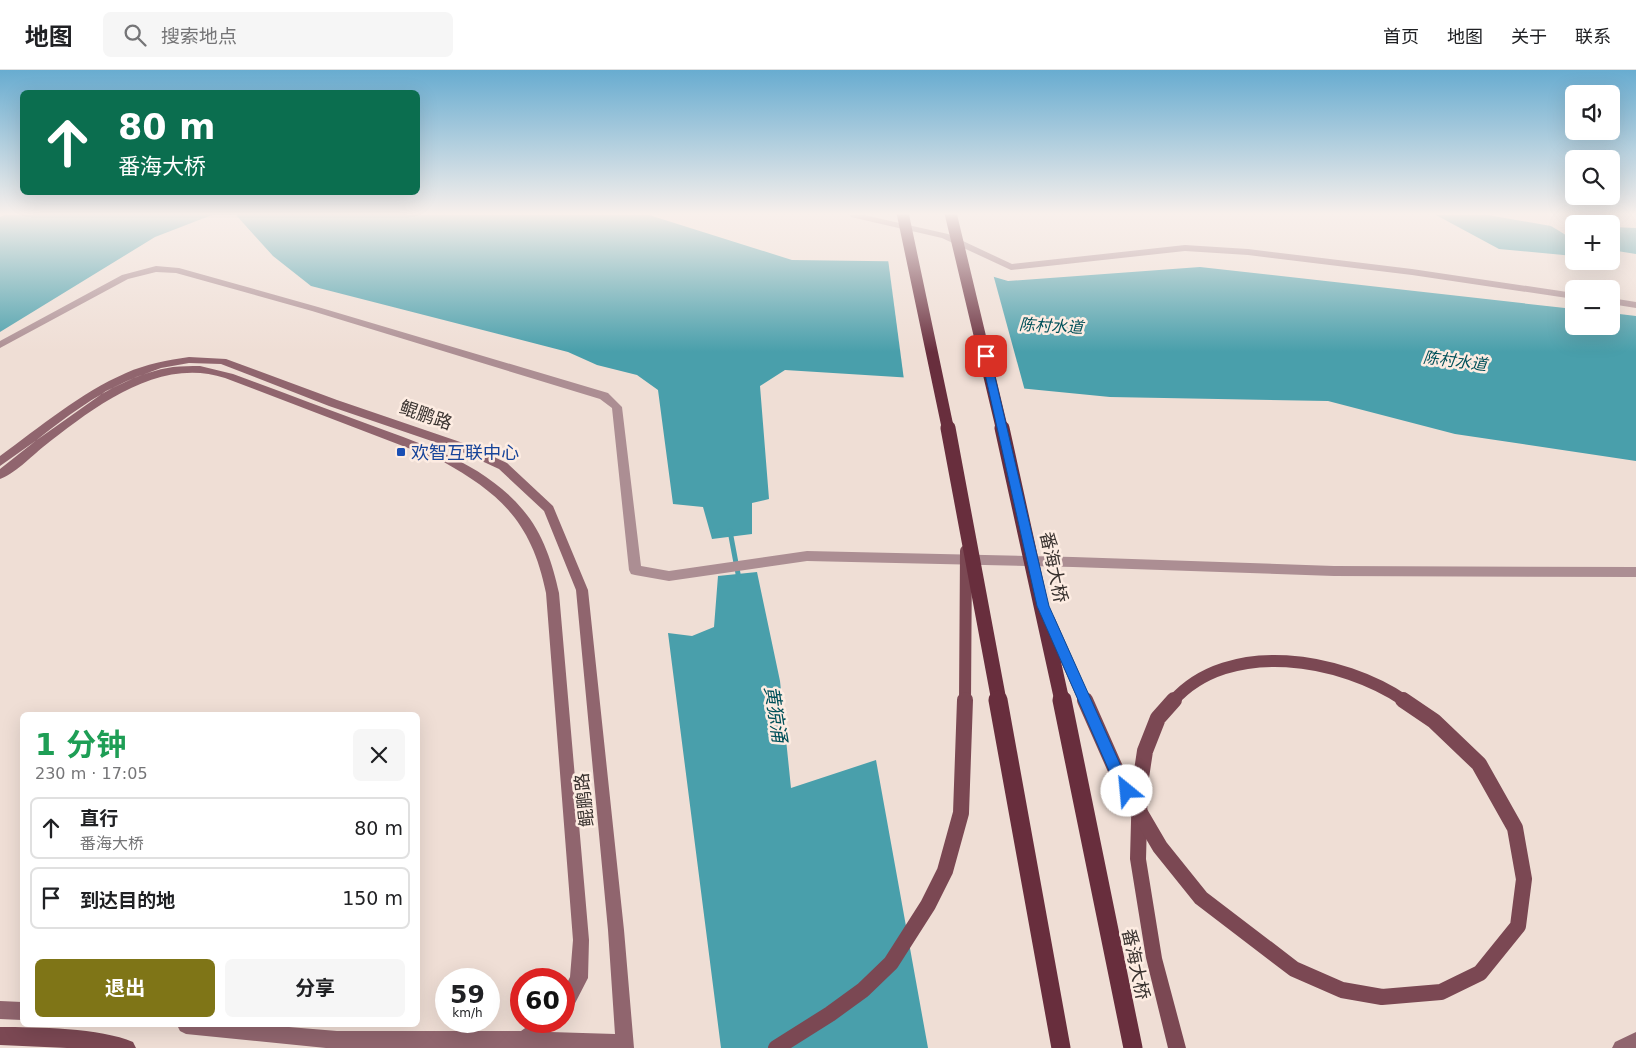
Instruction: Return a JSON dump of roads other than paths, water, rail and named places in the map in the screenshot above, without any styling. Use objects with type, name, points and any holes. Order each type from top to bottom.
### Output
[{"type":"highway","points":[[913,261],[967,526],[1061,1048]]},
{"type":"highway","name":"番海大桥","points":[[961,261],[1043,606],[1132,1048]]},
{"type":"main road","points":[[776,1048],[830,1014],[863,990],[891,963],[928,905],[945,870],[958,828],[964,758],[967,526]]},
{"type":"main road","points":[[1043,606],[1119,777],[1160,847],[1201,898],[1294,969],[1342,990],[1382,996],[1441,992],[1480,973],[1518,926],[1524,879],[1515,828],[1479,764],[1434,721],[1386,688],[1341,670],[1290,661],[1250,662],[1210,672],[1181,692],[1158,718],[1145,751],[1140,784],[1138,859],[1154,958],[1177,1048]]},
{"type":"main road","points":[[0,1036],[40,1035],[92,1041],[126,1048]]},
{"type":"street","points":[[997,261],[1011,267],[1069,261]]},
{"type":"street","points":[[1319,261],[1412,272],[1565,295]]},
{"type":"street","points":[[0,344],[125,276],[156,269],[176,270],[315,309],[604,396],[617,407],[635,570],[674,576],[807,556],[1073,562],[1334,571],[1636,572]]},
{"type":"street","points":[[1620,302],[1636,305]]},
{"type":"street","name":"鲲鹏路","points":[[0,462],[88,397],[130,374],[158,364],[185,359],[204,359],[222,361],[246,369],[333,403],[462,447],[503,466],[549,509],[582,590],[616,930],[625,1046]]},
{"type":"street","name":"鲲鹏路","points":[[0,475],[87,410],[118,390],[153,374],[180,369],[202,368],[229,376],[410,444],[446,458],[476,474],[520,515],[540,551],[553,592],[581,940],[579,978],[575,986]]},
{"type":"street","points":[[0,1010],[20,1010]]},
{"type":"street","points":[[202,1027],[337,1040],[524,1040],[625,1046]]},
{"type":"street","points":[[524,1040],[534,1033]]},
{"type":"street","points":[[1620,1048],[1636,1040]]},
{"type":"water","points":[[0,261],[116,261],[0,332]]},
{"type":"water","name":"陈村水道","points":[[279,261],[943,262],[1008,281],[1200,267],[1565,308],[1565,335],[1620,335],[1620,314],[1636,316],[1636,461],[1455,434],[1328,401],[1110,397],[929,379],[785,370],[760,386],[769,499],[752,503],[752,534],[712,539],[703,507],[673,504],[658,390],[637,375],[597,365],[568,352],[311,286]]},
{"type":"water","points":[[757,572],[780,681],[791,788],[876,760],[928,1048],[721,1048],[668,633],[692,636],[714,627],[718,576]]},
{"type":"waterway","name":"黄猄涌","points":[[730,531],[739,579]]},
{"type":"place","name":"欢智互联中心","points":[[401,452]]}]
